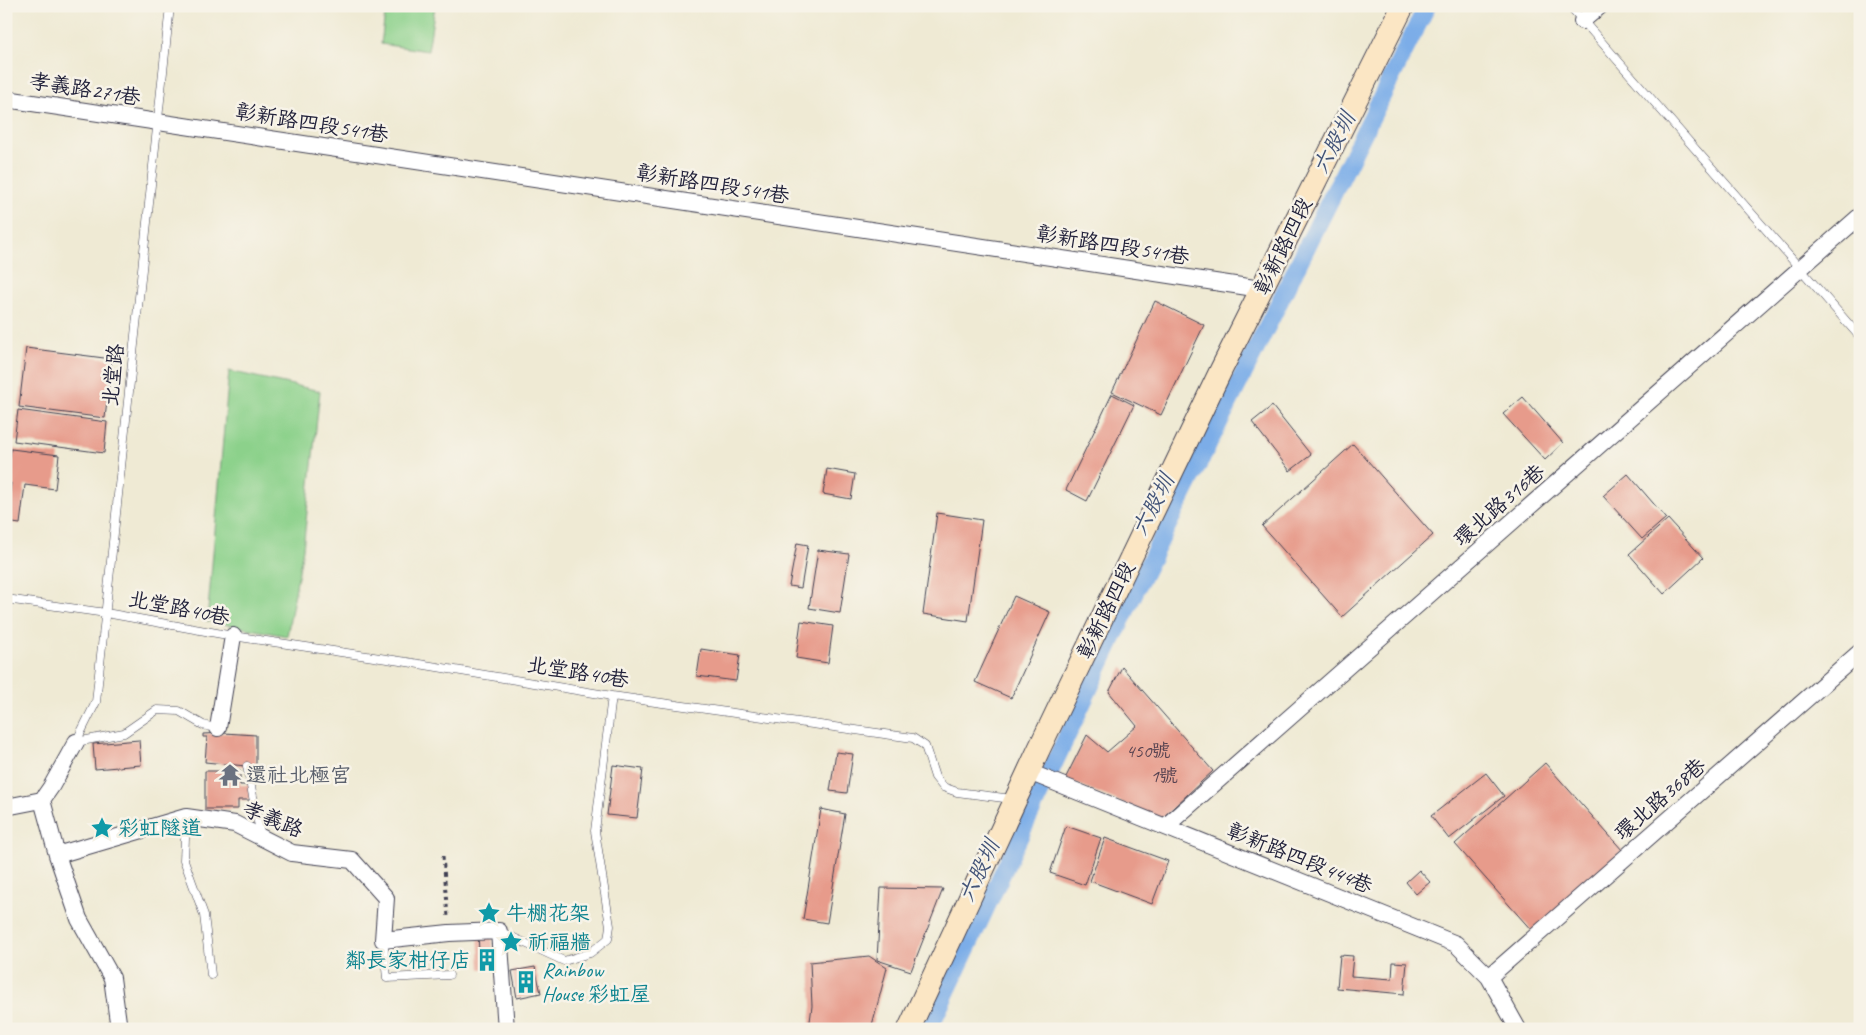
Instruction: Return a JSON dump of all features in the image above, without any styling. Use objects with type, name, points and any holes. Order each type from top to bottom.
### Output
[{"type":"street","name":"彰新路四段","points":[[909,1029],[1261,289],[1403,6]]},
{"type":"street","points":[[1582,21],[1600,6]]},
{"type":"street","name":"孝義路271巷","points":[[6,98],[158,121]]},
{"type":"street","name":"彰新路四段541巷","points":[[158,121],[1261,289]]},
{"type":"street","name":"環北路316巷","points":[[1166,826],[1860,216]]},
{"type":"street","points":[[221,730],[233,636]]},
{"type":"street","name":"環北路368巷","points":[[1489,977],[1860,652]]},
{"type":"street","points":[[6,807],[42,800],[55,781],[76,742]]},
{"type":"street","name":"彰新路四段444巷","points":[[1030,772],[1456,944],[1489,977],[1518,1029]]},
{"type":"street","points":[[42,800],[57,855],[79,919],[112,978],[119,1029]]},
{"type":"street","name":"孝義路","points":[[57,855],[186,817],[235,824],[292,853],[352,860],[386,898],[383,940]]},
{"type":"street","points":[[383,940],[449,933],[499,931],[506,1029]]},
{"type":"lane","name":"北堂路","points":[[76,742],[96,702],[170,6]]},
{"type":"lane","points":[[1570,6],[1860,337]]},
{"type":"lane","name":"北堂路40巷","points":[[6,599],[106,612],[233,636],[407,662],[612,696],[913,738],[925,746],[935,777],[943,787],[957,792],[1017,800]]},
{"type":"lane","points":[[499,931],[564,961],[590,953],[608,939],[610,926],[595,832],[612,696]]},
{"type":"lane","points":[[76,742],[124,733],[157,710],[179,711],[203,725],[221,730]]},
{"type":"lane","points":[[247,766],[261,837]]},
{"type":"lane","points":[[186,817],[184,860],[204,915],[211,975]]},
{"type":"lane","points":[[383,940],[387,978],[449,974]]},
{"type":"path","points":[[443,856],[449,933]]},
{"type":"green space","points":[[386,6],[435,6],[428,51],[381,44]]},
{"type":"green space","points":[[229,371],[320,391],[303,549],[287,636],[207,621]]},
{"type":"building","points":[[1155,301],[1204,325],[1161,415],[1112,392]]},
{"type":"building","points":[[26,348],[112,359],[105,418],[19,407]]},
{"type":"building","points":[[1112,394],[1134,405],[1087,501],[1066,490]]},
{"type":"building","points":[[1523,397],[1563,443],[1545,460],[1503,414]]},
{"type":"building","points":[[1272,406],[1311,455],[1290,471],[1252,422]]},
{"type":"building","points":[[18,410],[107,422],[104,453],[14,441]]},
{"type":"building","points":[[1353,444],[1433,535],[1342,617],[1262,526]]},
{"type":"building","points":[[11,449],[59,455],[55,489],[25,485],[20,524],[6,522],[11,483],[6,483]]},
{"type":"building","points":[[827,469],[855,474],[851,499],[823,494]]},
{"type":"building","points":[[1628,474],[1666,518],[1642,539],[1603,496]]},
{"type":"building","points":[[937,513],[982,520],[968,621],[923,614]]},
{"type":"building","points":[[1668,519],[1703,558],[1664,594],[1629,554]]},
{"type":"building","points":[[797,543],[808,545],[801,588],[789,586]]},
{"type":"building","points":[[818,550],[849,554],[840,613],[809,608]]},
{"type":"building","points":[[1014,596],[1050,612],[1011,698],[975,682]]},
{"type":"building","points":[[801,621],[833,626],[828,663],[796,658]]},
{"type":"building","points":[[701,649],[740,655],[736,681],[697,676]]},
{"type":"building","points":[[1122,667],[1213,771],[1161,819],[1065,779],[1087,735],[1107,752],[1137,726],[1109,692]]},
{"type":"building","points":[[203,734],[256,735],[256,767],[205,762],[207,737],[203,737]]},
{"type":"building","points":[[139,740],[141,765],[95,769],[93,744]]},
{"type":"building","points":[[836,752],[853,754],[847,793],[830,791]]},
{"type":"building","points":[[1545,763],[1623,851],[1533,932],[1455,844]]},
{"type":"building","points":[[613,765],[643,769],[637,818],[607,815]]},
{"type":"building","points":[[205,771],[240,771],[240,785],[251,785],[251,800],[238,800],[238,809],[205,809]]},
{"type":"building","points":[[1486,773],[1504,796],[1449,839],[1431,816]]},
{"type":"building","points":[[821,809],[845,814],[827,923],[803,919]]},
{"type":"building","points":[[1066,826],[1101,838],[1085,885],[1050,873]]},
{"type":"building","points":[[1105,838],[1168,861],[1152,904],[1090,881]]},
{"type":"building","points":[[1419,870],[1430,882],[1416,894],[1406,882]]},
{"type":"building","points":[[881,888],[943,889],[911,971],[877,960]]},
{"type":"building","name":"鄰長家柑仔店","points":[[478,934],[492,934],[495,969],[480,969]]},
{"type":"building","points":[[1340,955],[1353,956],[1351,976],[1392,979],[1393,962],[1407,963],[1404,994],[1337,988]]},
{"type":"building","points":[[869,956],[887,968],[871,1029],[809,1029],[812,1006],[810,962]]},
{"type":"building","name":"Rainbow House 彩虹屋","points":[[535,967],[541,993],[517,998],[512,971]]},
{"type":"waterway","name":"六股圳","points":[[929,1029],[1138,585],[1427,6]]},
{"type":"place","name":"還社北極宮","points":[[230,775]]},
{"type":"place","name":"彩虹隧道","points":[[102,828]]},
{"type":"place","name":"牛棚花架","points":[[489,913]]},
{"type":"place","name":"祈福牆","points":[[511,942]]},
{"type":"place","name":"鄰長家柑仔店","points":[[487,960]]},
{"type":"place","name":"Rainbow House 彩虹屋","points":[[526,982]]}]
